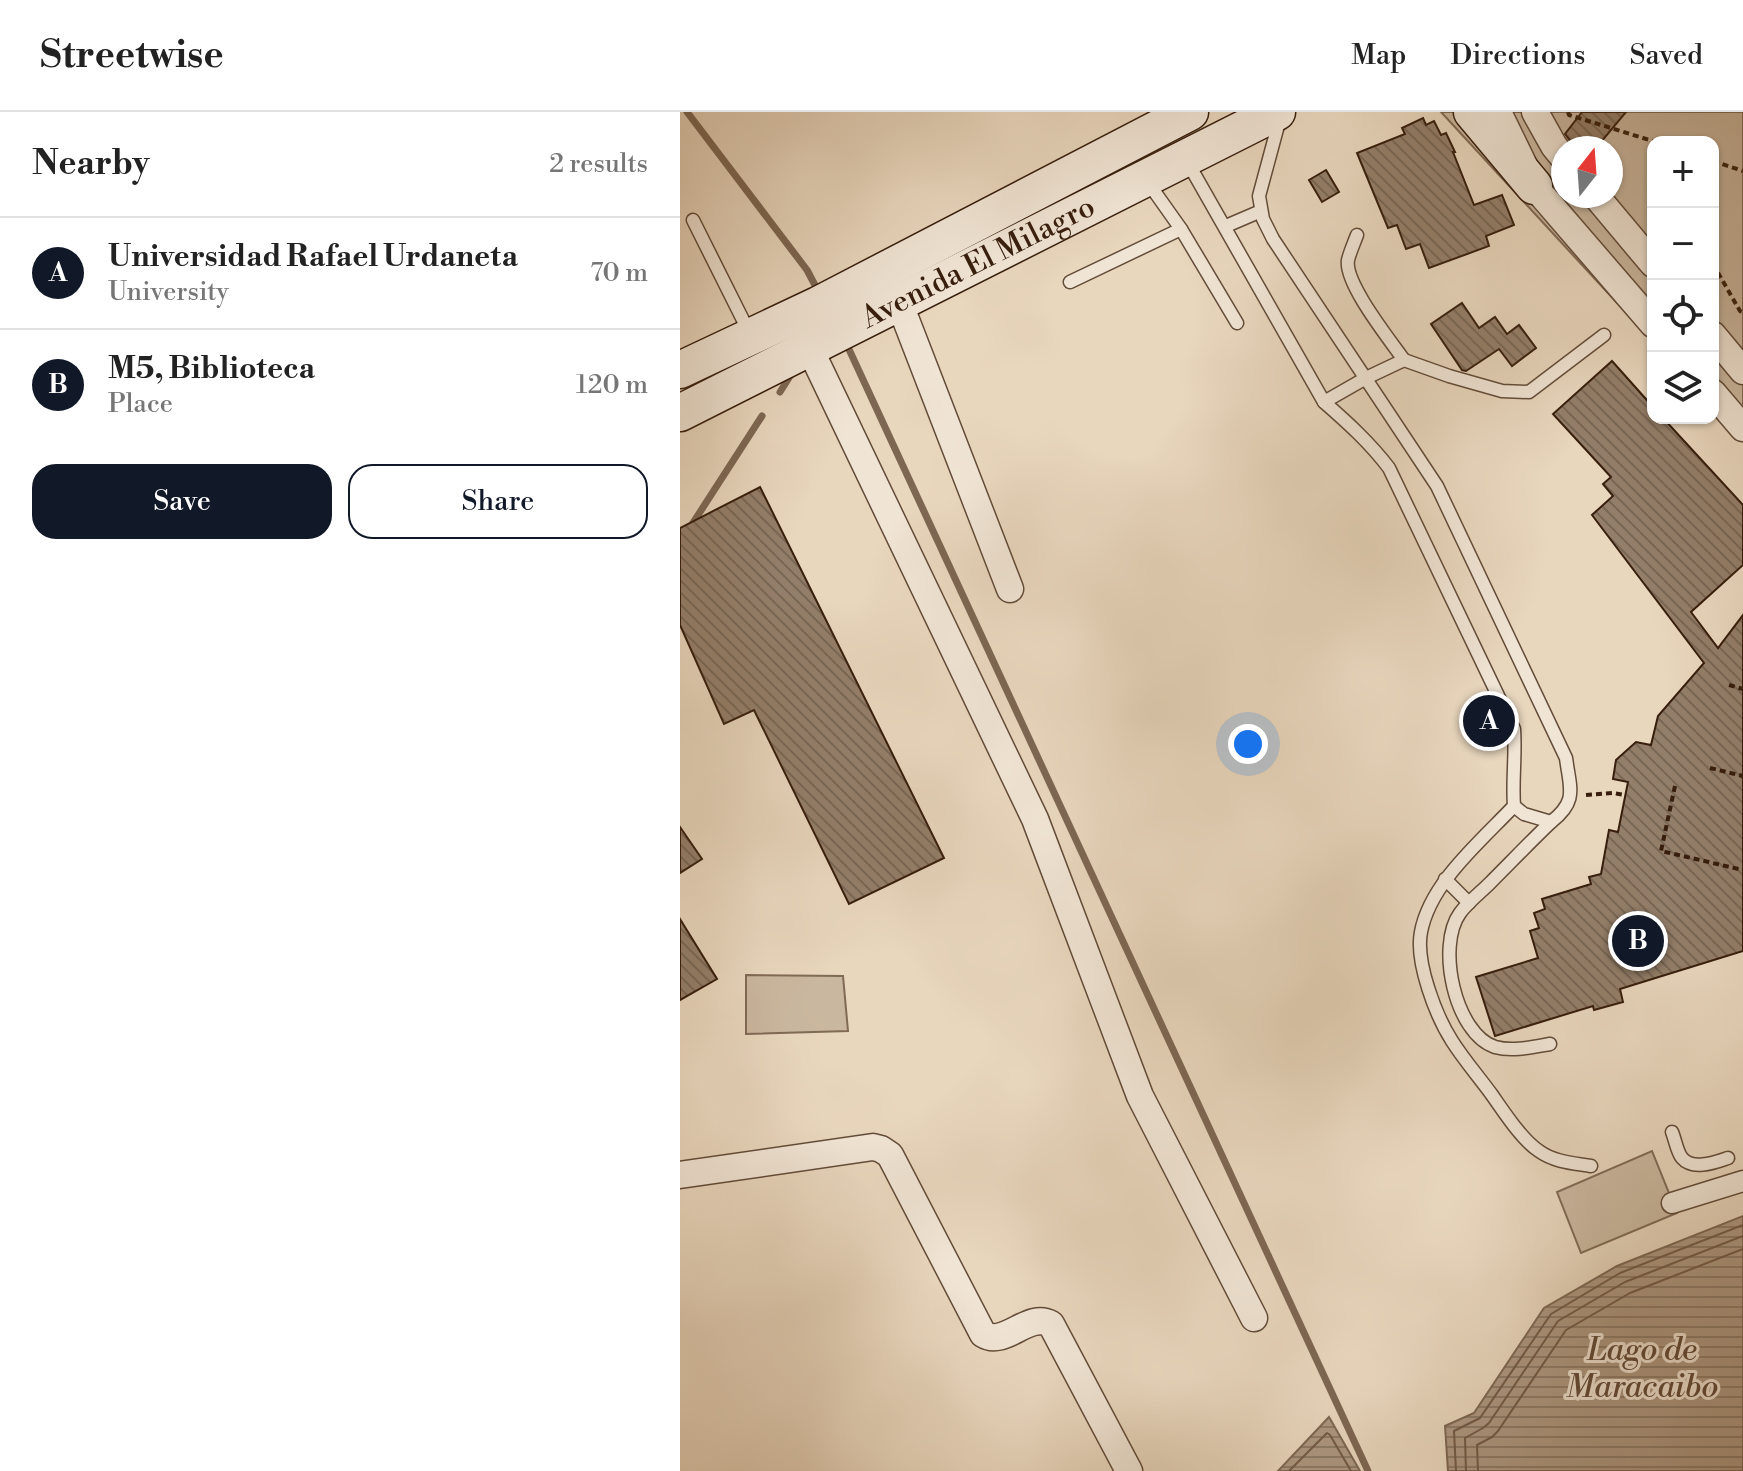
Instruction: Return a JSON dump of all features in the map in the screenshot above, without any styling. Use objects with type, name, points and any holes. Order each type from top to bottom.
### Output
[{"type":"main road","name":"Avenida El Milagro","points":[[680,370],[818,305],[1190,112]]},
{"type":"main road","name":"Avenida El Milagro","points":[[680,413],[1279,112]]},
{"type":"main road","points":[[1472,112],[1534,186]]},
{"type":"street","points":[[1498,112],[1534,186],[1647,317]]},
{"type":"street","points":[[1535,112],[1551,141]]},
{"type":"street","points":[[1606,208],[1647,257]]},
{"type":"street","points":[[899,302],[1010,589]]},
{"type":"street","points":[[1719,342],[1743,371]]},
{"type":"street","points":[[809,347],[1035,819],[1140,1096],[1254,1318]]},
{"type":"street","points":[[1719,400],[1743,428]]},
{"type":"street","points":[[680,1175],[873,1147],[881,1149],[890,1155],[983,1334],[996,1338],[1036,1321],[1044,1320],[1051,1324],[1129,1471]]},
{"type":"street","points":[[1672,1203],[1743,1181]]},
{"type":"lane","points":[[1279,112],[1259,196],[1263,219],[1273,239],[1437,486],[1566,758],[1571,796],[1564,812],[1459,915],[1450,935],[1448,957],[1454,988],[1468,1024],[1481,1038],[1495,1047],[1517,1049],[1550,1044]]},
{"type":"lane","points":[[1185,158],[1324,402],[1357,430],[1389,468],[1514,729],[1514,806],[1445,879],[1427,908],[1419,945],[1421,965],[1451,1040],[1514,1126],[1537,1151],[1561,1162],[1591,1166]]},
{"type":"lane","points":[[1145,178],[1181,229],[1237,323]]},
{"type":"lane","points":[[1226,226],[1261,211]]},
{"type":"lane","points":[[693,220],[751,337]]},
{"type":"lane","points":[[1070,282],[1181,229]]},
{"type":"lane","points":[[1357,235],[1347,262],[1350,278],[1404,360],[1502,391],[1529,392],[1604,335]]},
{"type":"lane","points":[[1324,402],[1404,360]]},
{"type":"lane","points":[[1514,806],[1524,814],[1551,822]]},
{"type":"lane","points":[[1445,879],[1469,903]]},
{"type":"lane","points":[[1672,1132],[1682,1158],[1692,1164],[1707,1164],[1728,1158]]},
{"type":"path","points":[[1568,112],[1569,115],[1647,139]]},
{"type":"path","points":[[1719,163],[1743,171]]},
{"type":"path","points":[[1719,274],[1743,312]]},
{"type":"path","points":[[1729,685],[1743,689]]},
{"type":"path","points":[[1710,768],[1743,776]]},
{"type":"path","points":[[1675,786],[1661,851],[1743,870]]},
{"type":"path","points":[[1571,796],[1625,795]]},
{"type":"shaded area","points":[[1441,112],[1743,112],[1743,440],[1719,414],[1719,136],[1647,136],[1647,335]]},
{"type":"shaded area","points":[[746,975],[843,976],[848,1031],[746,1034]]},
{"type":"shaded area","points":[[1652,1151],[1677,1213],[1581,1253],[1557,1192]]},
{"type":"water","name":"Lago de Maracaibo","points":[[1743,1216],[1743,1471],[1448,1471],[1445,1426],[1474,1413],[1544,1308],[1617,1266]]},
{"type":"water","points":[[1329,1417],[1360,1471],[1278,1471]]},
{"type":"building","points":[[1582,112],[1626,112],[1606,136],[1565,134]]},
{"type":"building","points":[[1423,118],[1426,125],[1434,121],[1441,135],[1446,133],[1474,205],[1502,195],[1514,225],[1486,236],[1489,246],[1429,268],[1420,244],[1406,249],[1397,225],[1388,228],[1357,153],[1405,134],[1402,128]]},
{"type":"building","points":[[1326,170],[1339,192],[1322,202],[1309,180]]},
{"type":"building","points":[[1462,303],[1479,328],[1495,317],[1507,334],[1519,325],[1536,348],[1512,366],[1499,349],[1466,371],[1462,370],[1431,324]]},
{"type":"building","points":[[1612,361],[1647,400],[1647,424],[1669,424],[1743,505],[1743,565],[1691,612],[1718,648],[1743,615],[1743,951],[1620,989],[1623,1002],[1594,1010],[1593,1006],[1495,1036],[1476,977],[1538,958],[1530,931],[1539,928],[1534,913],[1545,909],[1542,899],[1591,884],[1589,877],[1601,874],[1609,830],[1618,832],[1628,782],[1613,779],[1616,760],[1636,742],[1651,745],[1658,716],[1704,663],[1592,515],[1613,496],[1603,484],[1611,477],[1553,414]]},
{"type":"building","points":[[760,487],[944,858],[849,904],[754,710],[724,724],[680,625],[680,528]]},
{"type":"building","points":[[680,827],[702,859],[680,873]]},
{"type":"building","points":[[680,919],[717,979],[680,1000]]},
{"type":"waterway","points":[[687,112],[807,270],[817,289]]},
{"type":"waterway","points":[[847,345],[1368,1471]]},
{"type":"waterway","points":[[780,392],[792,373]]},
{"type":"waterway","points":[[680,543],[762,416]]},
{"type":"place","name":"Universidad Rafael Urdaneta","points":[[1489,721]]},
{"type":"place","name":"M5, Biblioteca","points":[[1638,941]]}]
